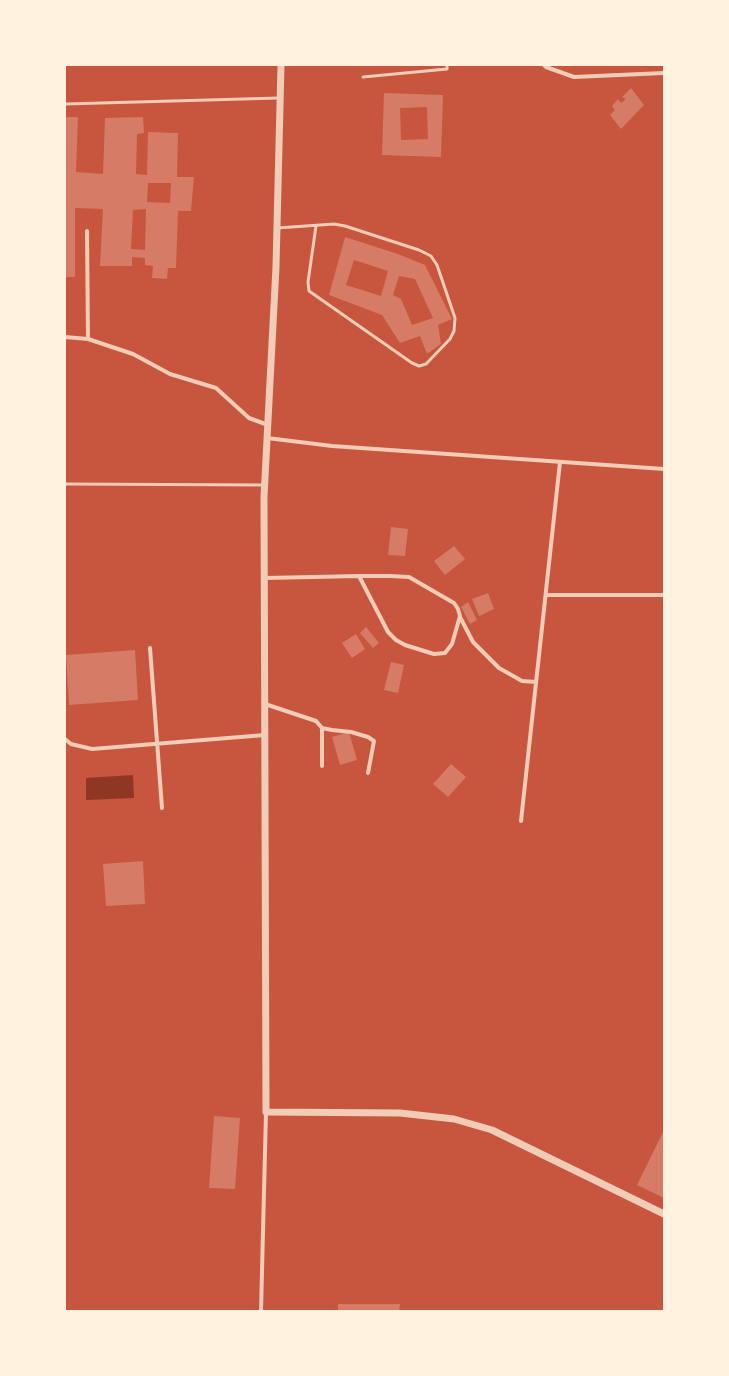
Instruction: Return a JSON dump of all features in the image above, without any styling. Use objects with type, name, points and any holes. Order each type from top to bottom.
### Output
[{"type":"street","points":[[261,1311],[266,1112],[265,485],[277,228],[281,65]]},
{"type":"street","points":[[544,65],[574,77],[664,73]]},
{"type":"street","points":[[87,231],[88,340]]},
{"type":"street","points":[[65,337],[88,340],[133,354],[170,374],[216,388],[249,418],[268,425]]},
{"type":"street","points":[[267,438],[332,446],[664,469]]},
{"type":"street","points":[[521,821],[560,462]]},
{"type":"street","points":[[264,578],[360,576],[409,577],[454,603],[473,642],[499,668],[522,681],[536,682]]},
{"type":"street","points":[[360,576],[388,632],[396,640],[405,645],[434,654],[445,653],[452,644],[460,616]]},
{"type":"street","points":[[546,595],[664,595]]},
{"type":"street","points":[[150,648],[162,808]]},
{"type":"street","points":[[265,704],[316,721],[322,728],[351,732],[368,737],[374,742],[368,773]]},
{"type":"street","points":[[322,728],[322,766]]},
{"type":"street","points":[[65,739],[71,744],[92,749],[265,735]]},
{"type":"street","points":[[266,1112],[400,1113],[454,1119],[492,1130],[664,1214]]},
{"type":"lane","points":[[363,77],[447,69],[447,65]]},
{"type":"lane","points":[[65,104],[280,98]]},
{"type":"lane","points":[[277,228],[334,224],[345,226],[419,250],[431,256],[437,266],[455,318],[454,331],[450,339],[426,364],[419,366],[412,363],[309,291],[308,282],[316,226]]},
{"type":"lane","points":[[65,484],[265,485]]},
{"type":"shaded area","points":[[133,775],[134,798],[86,800],[86,778]]},
{"type":"building","points":[[631,88],[644,105],[621,129],[610,115],[615,110],[612,106],[618,99],[621,103],[626,99],[622,97]]},
{"type":"building","points":[[384,93],[443,95],[441,157],[382,155]],"holes":[[[427,107],[428,139],[401,140],[400,108]]]},
{"type":"building","points":[[65,117],[78,117],[76,172],[103,174],[105,118],[143,117],[144,133],[137,134],[136,174],[147,175],[148,132],[178,133],[177,177],[194,177],[191,211],[178,211],[176,268],[168,268],[167,279],[152,278],[153,266],[145,265],[145,258],[132,257],[132,266],[100,266],[103,209],[75,208],[75,277],[65,277]],"holes":[[[148,183],[171,183],[170,203],[147,202]],[[146,209],[145,250],[131,249],[133,210]]]},
{"type":"building","points":[[345,237],[398,254],[425,265],[452,319],[438,325],[441,344],[427,354],[420,336],[400,343],[382,315],[329,295]],"holes":[[[354,260],[388,271],[381,296],[346,285]],[[399,276],[415,279],[433,318],[412,325],[401,299],[393,295]]]},
{"type":"building","points":[[391,527],[408,529],[405,556],[388,555]]},
{"type":"building","points":[[454,546],[465,559],[445,575],[434,561]]},
{"type":"building","points":[[488,593],[494,609],[479,616],[472,599]]},
{"type":"building","points":[[468,602],[477,620],[470,624],[461,607]]},
{"type":"building","points":[[366,627],[379,643],[373,648],[360,633]]},
{"type":"building","points":[[356,634],[365,649],[352,658],[342,643]]},
{"type":"building","points":[[135,650],[138,700],[69,705],[66,655]]},
{"type":"building","points":[[391,662],[404,665],[398,693],[384,690]]},
{"type":"building","points":[[349,732],[357,760],[340,765],[332,737]]},
{"type":"building","points":[[451,764],[466,777],[448,797],[433,784]]},
{"type":"building","points":[[143,861],[145,904],[106,906],[103,864]]},
{"type":"building","points":[[214,1116],[240,1118],[235,1189],[209,1188]]},
{"type":"building","points":[[664,1130],[664,1198],[637,1185]]},
{"type":"building","points":[[338,1304],[400,1304],[399,1311],[338,1311]]}]
